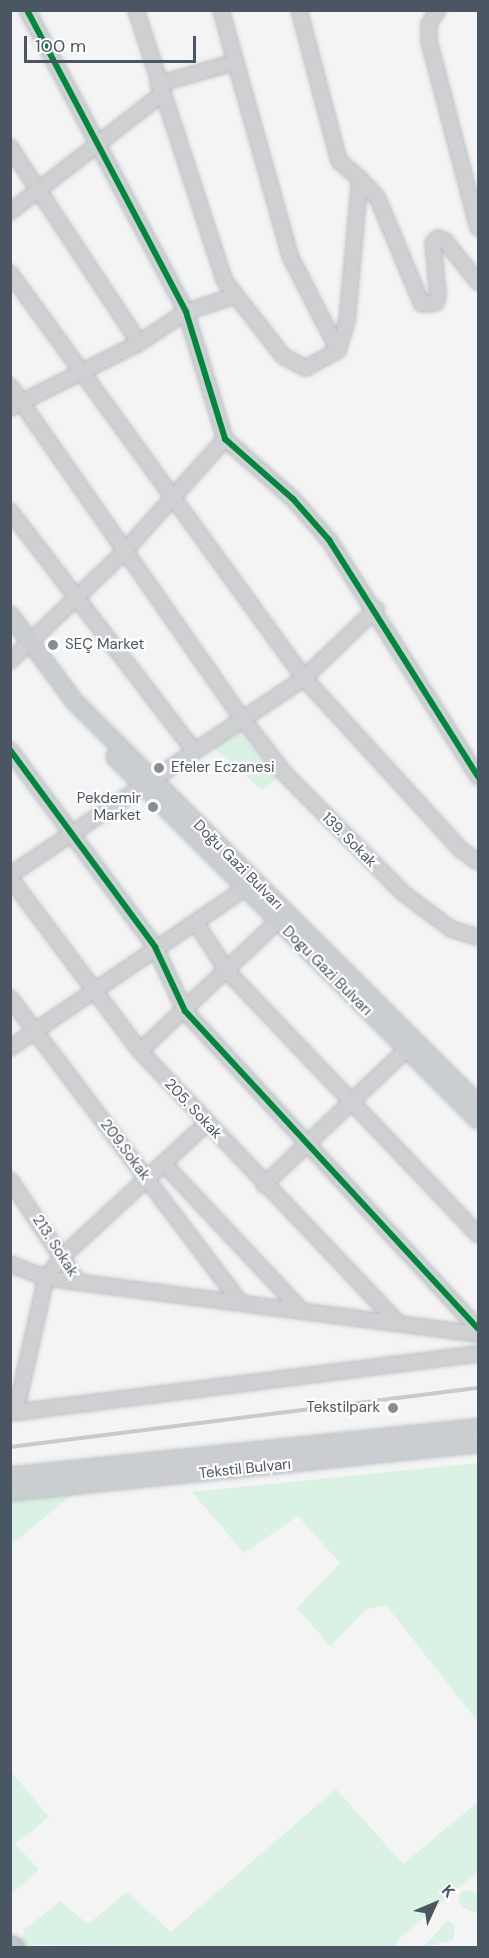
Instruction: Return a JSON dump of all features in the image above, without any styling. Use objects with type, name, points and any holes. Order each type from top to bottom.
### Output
[{"type":"highway","points":[[10,1946],[15,1947]]},
{"type":"main road","name":"Doğu Gazi Bulvarı","points":[[10,615],[27,645],[147,783],[277,915],[411,1045],[478,1104]]},
{"type":"main road","points":[[10,632],[27,645]]},
{"type":"main road","name":"Dogu Gazi Bulvarı","points":[[147,783],[244,889],[277,915]]},
{"type":"main road","points":[[411,1045],[478,1120]]},
{"type":"main road","name":"Tekstil Bulvarı","points":[[10,1476],[478,1428]]},
{"type":"main road","name":"Tekstil Bulvarı","points":[[10,1492],[478,1444]]},
{"type":"street","points":[[27,10],[186,312],[225,439],[293,499],[329,540],[376,609],[478,777]]},
{"type":"street","points":[[136,10],[224,280],[234,296],[295,365],[306,368],[339,350],[350,297],[360,178]]},
{"type":"street","points":[[221,10],[290,256],[339,350]]},
{"type":"street","points":[[299,10],[339,161],[360,178],[377,197],[422,304],[436,303],[438,295],[433,250],[438,238],[445,241],[478,282]]},
{"type":"street","points":[[438,10],[429,24],[429,41],[478,228]]},
{"type":"street","points":[[10,212],[99,146],[160,89],[235,62]]},
{"type":"street","points":[[10,147],[139,343]]},
{"type":"street","points":[[10,273],[173,495],[303,678],[452,840],[478,862]]},
{"type":"street","points":[[16,405],[139,343],[186,312],[234,296]]},
{"type":"street","name":"139. Sokak","points":[[10,386],[16,405],[241,717],[286,775],[403,893],[451,929],[478,937]]},
{"type":"street","points":[[10,661],[124,552],[225,439]]},
{"type":"street","points":[[10,511],[75,599],[194,751]]},
{"type":"street","points":[[10,877],[241,717],[303,678],[376,609]]},
{"type":"street","points":[[10,750],[71,836],[155,947],[185,1011],[478,1328]]},
{"type":"street","name":"205. Sokak","points":[[10,877],[140,1051],[264,1185],[397,1322]]},
{"type":"street","points":[[10,1048],[94,988],[196,923],[244,889]]},
{"type":"street","points":[[140,1051],[227,971],[277,915]]},
{"type":"street","points":[[196,923],[227,971],[478,1235]]},
{"type":"street","name":"209.Sokak","points":[[10,998],[240,1302]]},
{"type":"street","points":[[264,1185],[411,1045]]},
{"type":"street","points":[[207,1124],[164,1164],[146,1177],[64,1255],[46,1278],[13,1412],[478,1354]]},
{"type":"street","points":[[164,1164],[300,1309]]},
{"type":"street","name":"213. Sokak","points":[[10,1180],[64,1255],[78,1282]]},
{"type":"street","points":[[10,1264],[46,1278],[300,1309],[478,1334]]},
{"type":"green space","points":[[236,729],[278,777],[262,790],[214,748]]},
{"type":"green space","points":[[478,1463],[478,1722],[386,1605],[365,1610],[330,1646],[297,1608],[340,1563],[298,1516],[244,1553],[192,1492]]},
{"type":"green space","points":[[73,1494],[11,1545],[11,1497]]},
{"type":"green space","points":[[10,1770],[49,1817],[15,1844],[39,1869],[11,1895]]},
{"type":"green space","points":[[336,1789],[403,1864],[478,1802],[478,1871],[398,1940],[395,1947],[22,1945],[24,1930],[60,1901],[88,1924],[127,1892],[171,1932]]},
{"type":"green space","points":[[464,1890],[478,1893],[478,1914],[462,1907],[458,1898]]},
{"type":"green space","points":[[447,1921],[455,1925],[453,1940],[424,1947]]},
{"type":"railway","points":[[10,1447],[478,1388]]},
{"type":"cycle path","points":[[27,10],[186,312],[225,439],[293,499],[329,540],[478,777]]},
{"type":"cycle path","points":[[10,750],[155,947],[185,1011],[478,1328]]},
{"type":"place","name":"SEÇ Market","points":[[53,645]]},
{"type":"place","name":"Efeler Eczanesi","points":[[159,768]]},
{"type":"place","name":"Pekdemir Market","points":[[153,807]]},
{"type":"place","name":"Tekstilpark","points":[[393,1408]]}]
